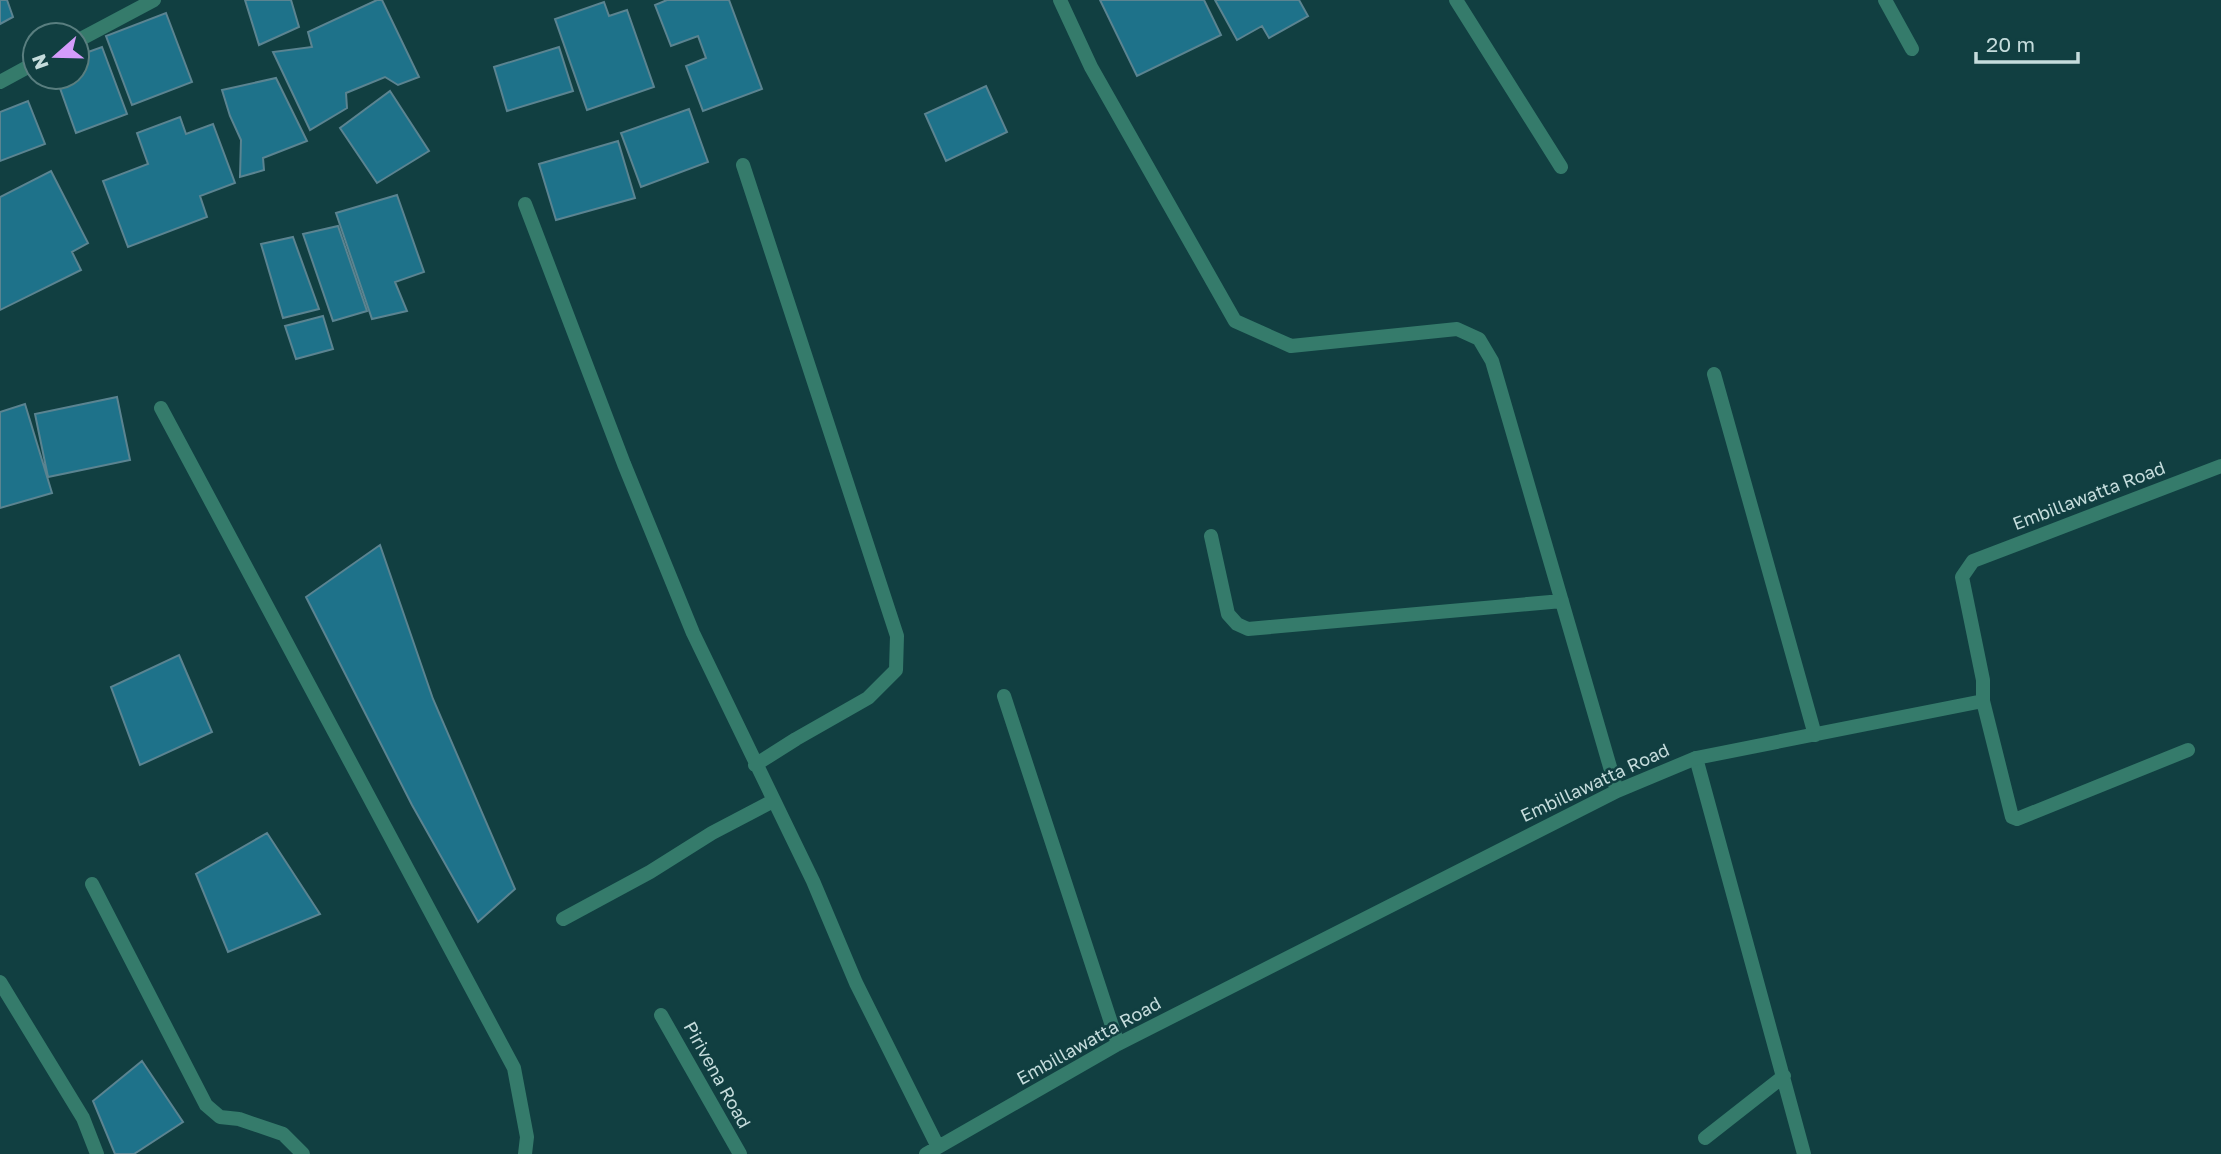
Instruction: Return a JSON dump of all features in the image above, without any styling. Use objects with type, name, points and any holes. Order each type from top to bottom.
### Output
[{"type":"street","points":[[91,34],[154,0]]},
{"type":"street","points":[[1060,0],[1091,67],[1235,321],[1291,346],[1457,329],[1479,339],[1492,361],[1617,790]]},
{"type":"street","points":[[1456,0],[1561,167]]},
{"type":"street","points":[[1885,0],[1912,49]]},
{"type":"street","points":[[0,82],[21,71]]},
{"type":"street","points":[[743,165],[897,636],[896,670],[868,698],[755,765]]},
{"type":"street","points":[[525,204],[624,464],[693,633],[813,881],[856,984],[932,1150]]},
{"type":"street","points":[[1714,374],[1815,735]]},
{"type":"street","points":[[161,408],[514,1068],[527,1137],[525,1154]]},
{"type":"street","name":"Embillawatta Road","points":[[932,1150],[1118,1044],[1617,790],[1696,758],[1983,701],[1983,680],[1962,577],[1973,561],[2221,466]]},
{"type":"street","points":[[1211,536],[1228,614],[1237,624],[1248,629],[1562,601]]},
{"type":"street","points":[[1004,696],[1118,1044]]},
{"type":"street","points":[[1983,701],[2012,817],[2017,819],[2188,750]]},
{"type":"street","points":[[1696,758],[1804,1154]]},
{"type":"street","points":[[563,919],[773,800]]},
{"type":"street","points":[[92,884],[206,1105],[220,1116],[239,1119],[283,1134],[303,1154]]},
{"type":"street","points":[[0,982],[83,1118],[97,1154]]},
{"type":"street","name":"Pirivena Road","points":[[661,1015],[740,1154]]},
{"type":"street","points":[[1705,1138],[1784,1076]]},
{"type":"building","points":[[0,0],[7,0],[13,17],[0,24]]},
{"type":"building","points":[[245,0],[291,0],[299,27],[259,45]]},
{"type":"building","points":[[382,0],[419,77],[398,85],[385,77],[346,93],[347,108],[310,130],[273,52],[312,47],[308,32]]},
{"type":"building","points":[[667,0],[729,0],[762,89],[703,111],[686,66],[706,58],[698,36],[671,46],[655,5]]},
{"type":"building","points":[[1100,0],[1204,0],[1221,35],[1137,76]]},
{"type":"building","points":[[1215,0],[1299,0],[1308,16],[1269,38],[1262,26],[1237,40]]},
{"type":"building","points":[[604,2],[609,16],[627,10],[654,87],[587,110],[555,19]]},
{"type":"building","points":[[166,13],[192,82],[132,105],[106,36]]},
{"type":"building","points":[[102,47],[127,114],[76,133],[61,91],[91,91],[91,51]]},
{"type":"building","points":[[559,47],[573,91],[507,111],[494,67]]},
{"type":"building","points":[[276,78],[307,141],[263,158],[264,170],[240,177],[241,140],[222,90]]},
{"type":"building","points":[[986,86],[1007,132],[946,161],[925,114]]},
{"type":"building","points":[[390,91],[429,151],[377,183],[340,128]]},
{"type":"building","points":[[28,101],[45,144],[0,161],[0,112]]},
{"type":"building","points":[[689,109],[708,162],[641,187],[621,133]]},
{"type":"building","points":[[180,117],[186,134],[213,124],[235,183],[200,196],[207,217],[128,247],[103,181],[148,164],[137,133]]},
{"type":"building","points":[[618,141],[635,198],[556,220],[539,164]]},
{"type":"building","points":[[51,171],[88,243],[72,252],[81,270],[0,310],[0,197]]},
{"type":"building","points":[[397,195],[424,272],[395,282],[407,311],[372,319],[336,213]]},
{"type":"building","points":[[338,226],[367,311],[333,321],[303,234]]},
{"type":"building","points":[[293,237],[319,309],[283,318],[261,244]]},
{"type":"building","points":[[323,316],[333,349],[296,359],[285,326]]},
{"type":"building","points":[[117,397],[130,460],[48,477],[35,414]]},
{"type":"building","points":[[25,404],[52,493],[0,508],[0,412]]},
{"type":"building","points":[[380,545],[433,699],[515,889],[478,922],[412,805],[306,597]]},
{"type":"building","points":[[179,655],[212,732],[140,765],[111,687]]},
{"type":"building","points":[[267,833],[320,914],[228,952],[196,874]]},
{"type":"building","points":[[142,1061],[183,1122],[134,1154],[115,1154],[93,1101]]}]
